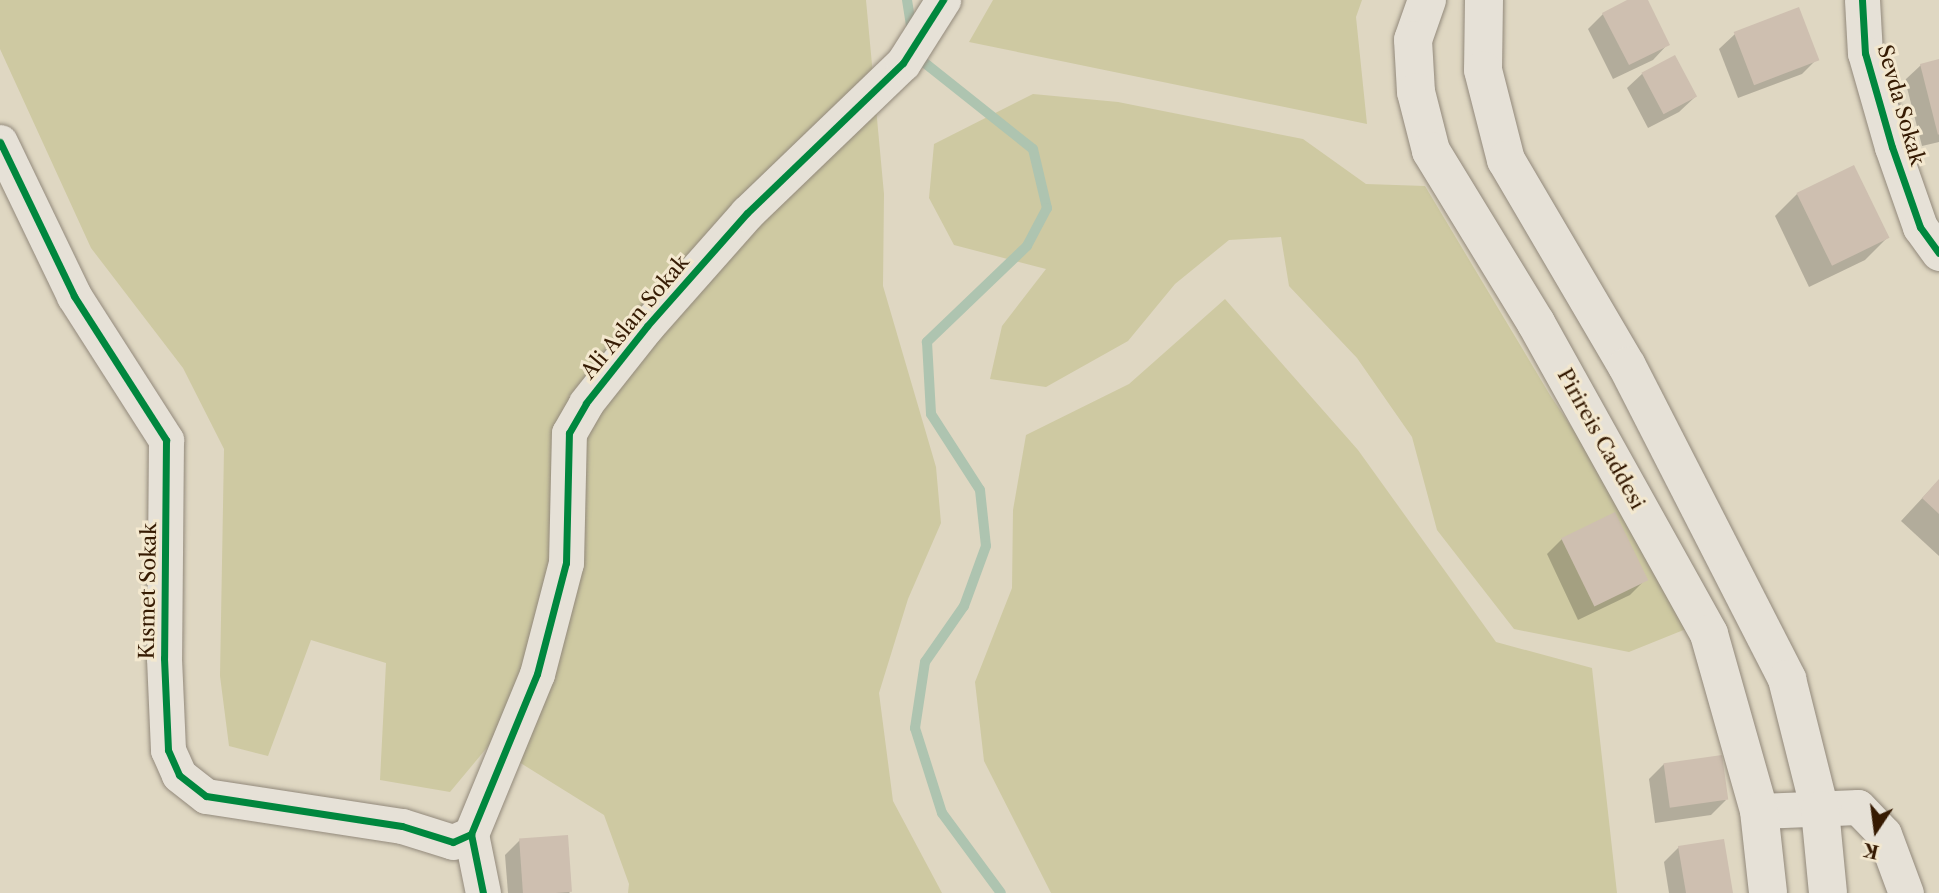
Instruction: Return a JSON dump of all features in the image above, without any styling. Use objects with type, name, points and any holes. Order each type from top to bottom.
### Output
[{"type":"main road","name":"Pirireis Caddesi","points":[[1427,0],[1413,40],[1416,92],[1431,151],[1536,323],[1709,634],[1759,811],[1768,893]]},
{"type":"main road","points":[[1484,0],[1483,70],[1506,160],[1627,366],[1787,679],[1820,810],[1828,893]]},
{"type":"street","name":"Sevda Sokak","points":[[1862,0],[1865,53],[1892,147],[1920,227],[1939,253]]},
{"type":"street","name":"Ali Aslan Sokak","points":[[471,834],[537,674],[566,563],[569,433],[586,403],[647,326],[738,223],[903,63],[934,14]]},
{"type":"street","name":"Kısmet Sokak","points":[[0,142],[74,296],[166,440],[166,710],[168,750],[179,775],[206,796],[402,826],[453,842],[471,834]]},
{"type":"street","points":[[1759,811],[1858,807],[1884,834],[1906,893]]},
{"type":"street","points":[[471,834],[483,893]]},
{"type":"shaded area","points":[[0,0],[866,0],[884,194],[883,286],[936,467],[941,523],[908,599],[879,693],[893,801],[942,893],[628,893],[629,884],[604,815],[490,744],[450,792],[380,780],[386,663],[311,640],[268,756],[229,746],[220,676],[224,449],[183,368],[91,248],[0,49]]},
{"type":"shaded area","points":[[993,0],[1362,0],[1356,17],[1367,124],[969,42]]},
{"type":"shaded area","points":[[1033,94],[1118,102],[1303,139],[1366,184],[1425,186],[1550,395],[1668,571],[1686,629],[1629,652],[1514,629],[1437,530],[1412,437],[1357,358],[1289,286],[1281,237],[1229,240],[1175,284],[1128,341],[1046,387],[990,379],[1002,326],[1046,269],[954,245],[929,198],[934,144]]},
{"type":"shaded area","points":[[1225,299],[1358,450],[1496,642],[1592,668],[1617,893],[1051,893],[984,761],[975,682],[1012,588],[1013,510],[1026,435],[1129,384]]},
{"type":"building","points":[[1627,0],[1648,0],[1670,45],[1629,65],[1602,13]]},
{"type":"building","points":[[1799,7],[1819,60],[1754,85],[1734,32]]},
{"type":"building","points":[[1675,55],[1697,96],[1664,114],[1641,73]]},
{"type":"building","points":[[1939,59],[1939,134],[1938,135],[1920,64]]},
{"type":"building","points":[[1854,165],[1890,238],[1832,266],[1796,193]]},
{"type":"building","points":[[1939,479],[1939,514],[1922,498]]},
{"type":"building","points":[[1615,512],[1648,580],[1594,607],[1561,538]]},
{"type":"building","points":[[1722,755],[1728,800],[1670,808],[1664,763]]},
{"type":"building","points":[[568,835],[572,892],[523,893],[519,838]]},
{"type":"building","points":[[1724,839],[1733,893],[1686,893],[1678,846]]},
{"type":"waterway","points":[[907,0],[912,31]]},
{"type":"waterway","points":[[916,56],[1033,149],[1047,208],[1027,246],[927,342],[931,414],[980,490],[986,546],[964,606],[925,662],[915,728],[942,813],[1001,893]]},
{"type":"cycle path","points":[[483,893],[471,834],[537,674],[566,563],[569,433],[586,403],[647,326],[747,213],[903,63],[943,0]]},
{"type":"cycle path","points":[[1862,0],[1865,53],[1892,147],[1920,227],[1939,253]]},
{"type":"cycle path","points":[[0,142],[74,296],[166,440],[164,658],[168,750],[179,775],[206,796],[402,826],[453,842],[471,834]]}]
